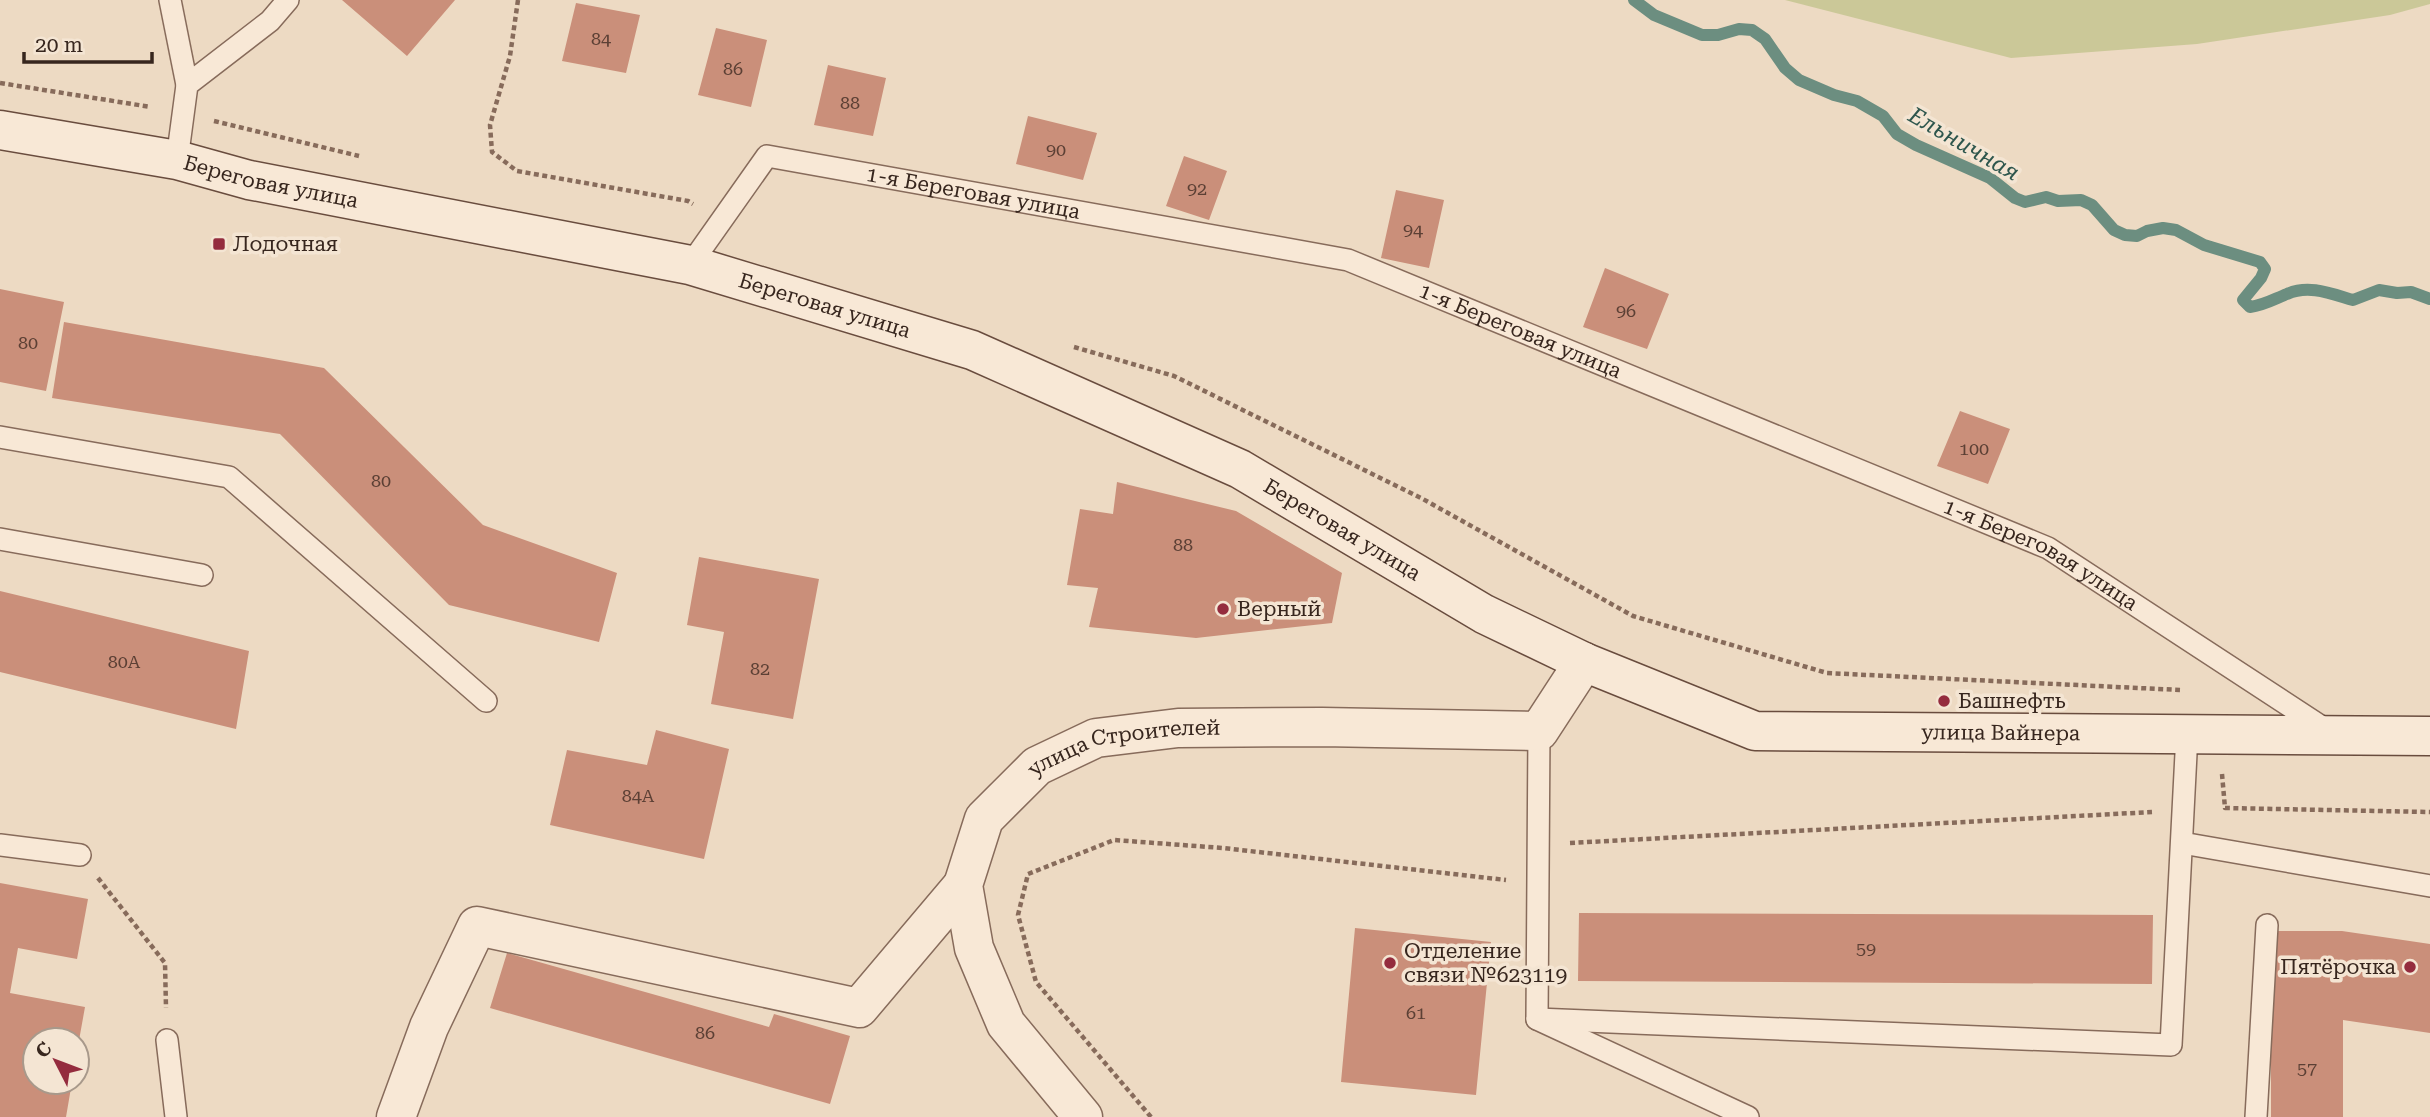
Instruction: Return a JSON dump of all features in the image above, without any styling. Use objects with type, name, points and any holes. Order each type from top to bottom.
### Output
[{"type":"main road","name":"Береговая улица","points":[[0,130],[177,160],[249,180],[690,265],[972,350],[1240,469],[1484,614],[1584,662]]},
{"type":"main road","name":"улица Вайнера","points":[[1584,662],[1755,731],[2430,736]]},
{"type":"main road","points":[[1539,731],[1584,662]]},
{"type":"main road","name":"улица Строителей","points":[[1083,1117],[1006,1024],[974,948],[963,885],[984,819],[1037,766],[1096,738],[1178,728],[1322,727],[1539,731]]},
{"type":"main road","points":[[396,1117],[429,1027],[477,926],[859,1008],[963,885]]},
{"type":"lane","points":[[170,0],[187,85],[177,160]]},
{"type":"lane","points":[[187,85],[270,22],[288,0]]},
{"type":"lane","name":"1-я Береговая улица","points":[[690,265],[767,156],[1348,260],[2048,548],[2333,734]]},
{"type":"lane","points":[[0,437],[229,477],[485,701]]},
{"type":"lane","points":[[0,539],[202,575]]},
{"type":"lane","points":[[1537,1019],[1539,731]]},
{"type":"lane","points":[[1537,1019],[2171,1045],[2187,734]]},
{"type":"lane","points":[[2182,843],[2430,886]]},
{"type":"lane","points":[[0,845],[80,855]]},
{"type":"lane","points":[[2256,1117],[2267,925]]},
{"type":"lane","points":[[1537,1019],[1748,1117]]},
{"type":"lane","points":[[167,1040],[176,1117]]},
{"type":"path","points":[[518,0],[510,56],[490,125],[492,152],[517,171],[688,201],[721,220]]},
{"type":"path","points":[[1538,845],[2225,808]]},
{"type":"path","points":[[1151,1117],[1036,982],[1018,915],[1028,874],[1114,840],[1223,848],[1538,883]]},
{"type":"path","points":[[80,855],[165,963],[167,1040]]},
{"type":"shaded area","points":[[1785,0],[2430,0],[2430,4],[2390,15],[2197,44],[2011,58]]},
{"type":"building","points":[[342,0],[455,0],[407,56]]},
{"type":"building","points":[[576,3],[640,15],[626,73],[562,61]]},
{"type":"building","points":[[716,28],[767,40],[751,107],[698,95]]},
{"type":"building","points":[[828,65],[886,78],[873,136],[814,125]]},
{"type":"building","points":[[1028,116],[1097,133],[1083,180],[1016,164]]},
{"type":"building","points":[[1184,156],[1227,171],[1209,220],[1166,206]]},
{"type":"building","points":[[1396,190],[1444,200],[1429,268],[1381,258]]},
{"type":"building","points":[[1605,268],[1669,294],[1647,349],[1583,327]]},
{"type":"building","points":[[0,289],[64,302],[46,391],[0,382]]},
{"type":"building","points":[[64,322],[324,368],[483,525],[617,573],[599,642],[449,605],[280,434],[52,398]]},
{"type":"building","points":[[1960,411],[2010,429],[1988,484],[1937,466]]},
{"type":"building","points":[[1117,482],[1236,511],[1342,573],[1332,623],[1196,638],[1089,627],[1098,588],[1067,585],[1080,509],[1113,514]]},
{"type":"building","points":[[699,557],[819,579],[793,719],[711,704],[724,632],[687,625]]},
{"type":"building","points":[[0,591],[249,651],[236,729],[0,672]]},
{"type":"building","points":[[656,730],[729,749],[704,859],[550,825],[567,750],[647,765]]},
{"type":"building","points":[[0,883],[88,899],[77,959],[18,948],[10,993],[85,1007],[82,1026],[21,1026],[21,1096],[70,1096],[66,1117],[0,1117]]},
{"type":"building","points":[[1579,913],[2153,915],[2152,984],[1578,981]]},
{"type":"building","points":[[1355,928],[1491,942],[1476,1095],[1341,1082]]},
{"type":"building","points":[[2271,931],[2342,931],[2430,944],[2430,1033],[2343,1020],[2343,1117],[2271,1117]]},
{"type":"building","points":[[507,953],[769,1027],[774,1014],[850,1036],[830,1104],[490,1008]]},
{"type":"waterway","name":"Ельничная","points":[[1634,0],[1654,15],[1702,35],[1718,35],[1739,29],[1752,30],[1765,39],[1785,68],[1799,80],[1834,95],[1857,101],[1883,116],[1897,134],[1990,178],[2015,198],[2025,202],[2046,197],[2058,201],[2081,200],[2092,205],[2114,230],[2125,235],[2137,236],[2163,228],[2176,230],[2204,245],[2260,262],[2265,269],[2261,278],[2243,300],[2250,307],[2304,290],[2320,291],[2353,300],[2379,290],[2411,292],[2430,299]]},
{"type":"place","name":"Лодочная","points":[[219,244]]},
{"type":"place","name":"Верный","points":[[1223,609]]},
{"type":"place","name":"Башнефть","points":[[1944,701]]},
{"type":"place","name":"Отделение связи №623119","points":[[1390,963]]},
{"type":"place","name":"Пятёрочка","points":[[2410,967]]}]
